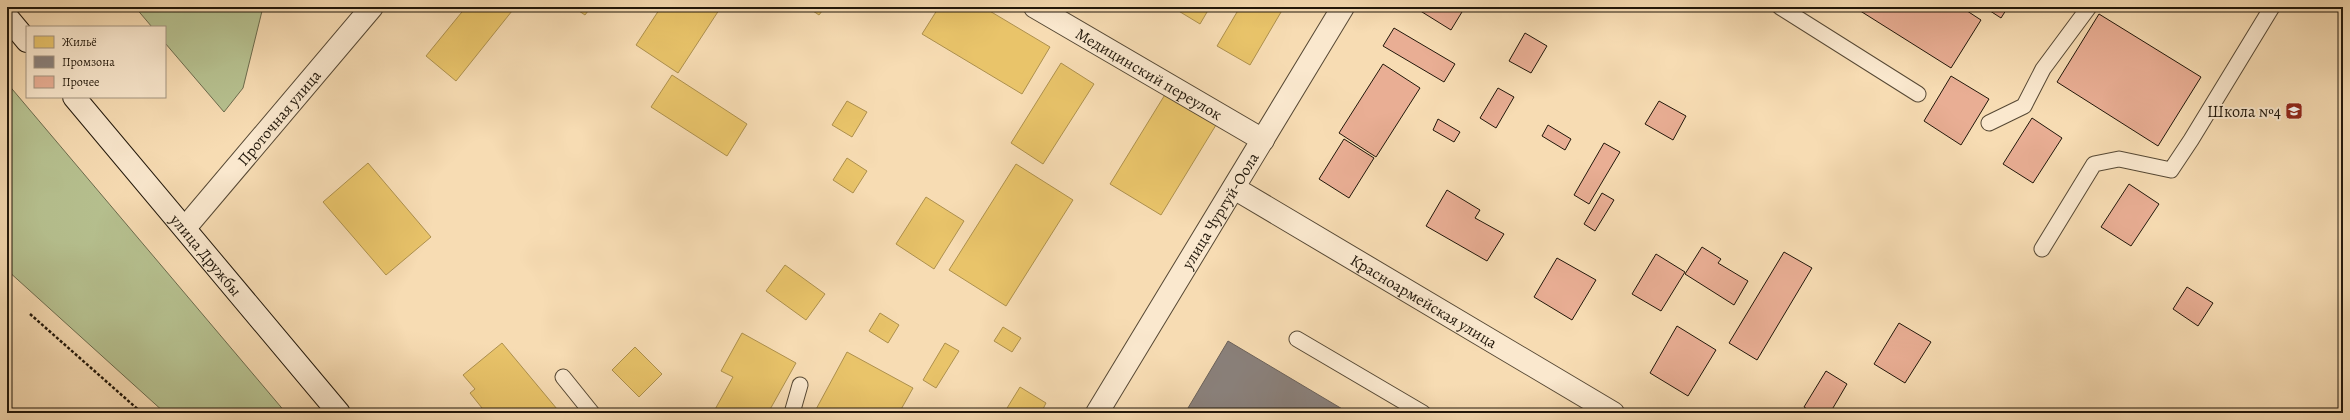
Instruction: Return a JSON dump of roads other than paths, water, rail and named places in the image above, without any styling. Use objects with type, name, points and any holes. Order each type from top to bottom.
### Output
[{"type":"street","name":"Проточная улица","points":[[185,228],[372,7]]},
{"type":"street","name":"Медицинский переулок","points":[[1035,7],[1263,140]]},
{"type":"street","name":"улица Чургуй-Оола","points":[[1097,413],[1343,7]]},
{"type":"street","points":[[7,17],[26,40]]},
{"type":"street","name":"улица Дружбы","points":[[75,98],[339,413]]},
{"type":"street","name":"Красноармейская улица","points":[[1234,188],[1614,413]]},
{"type":"lane","points":[[1780,7],[1918,94]]},
{"type":"lane","points":[[1989,124],[2024,106],[2043,69],[2089,7]]},
{"type":"lane","points":[[2042,249],[2094,164],[2119,159],[2171,170],[2272,7]]},
{"type":"lane","points":[[1297,339],[1423,413]]},
{"type":"lane","points":[[563,377],[592,413]]},
{"type":"lane","points":[[792,413],[800,386]]},
{"type":"place","name":"Школа №4","points":[[2294,111]]}]
